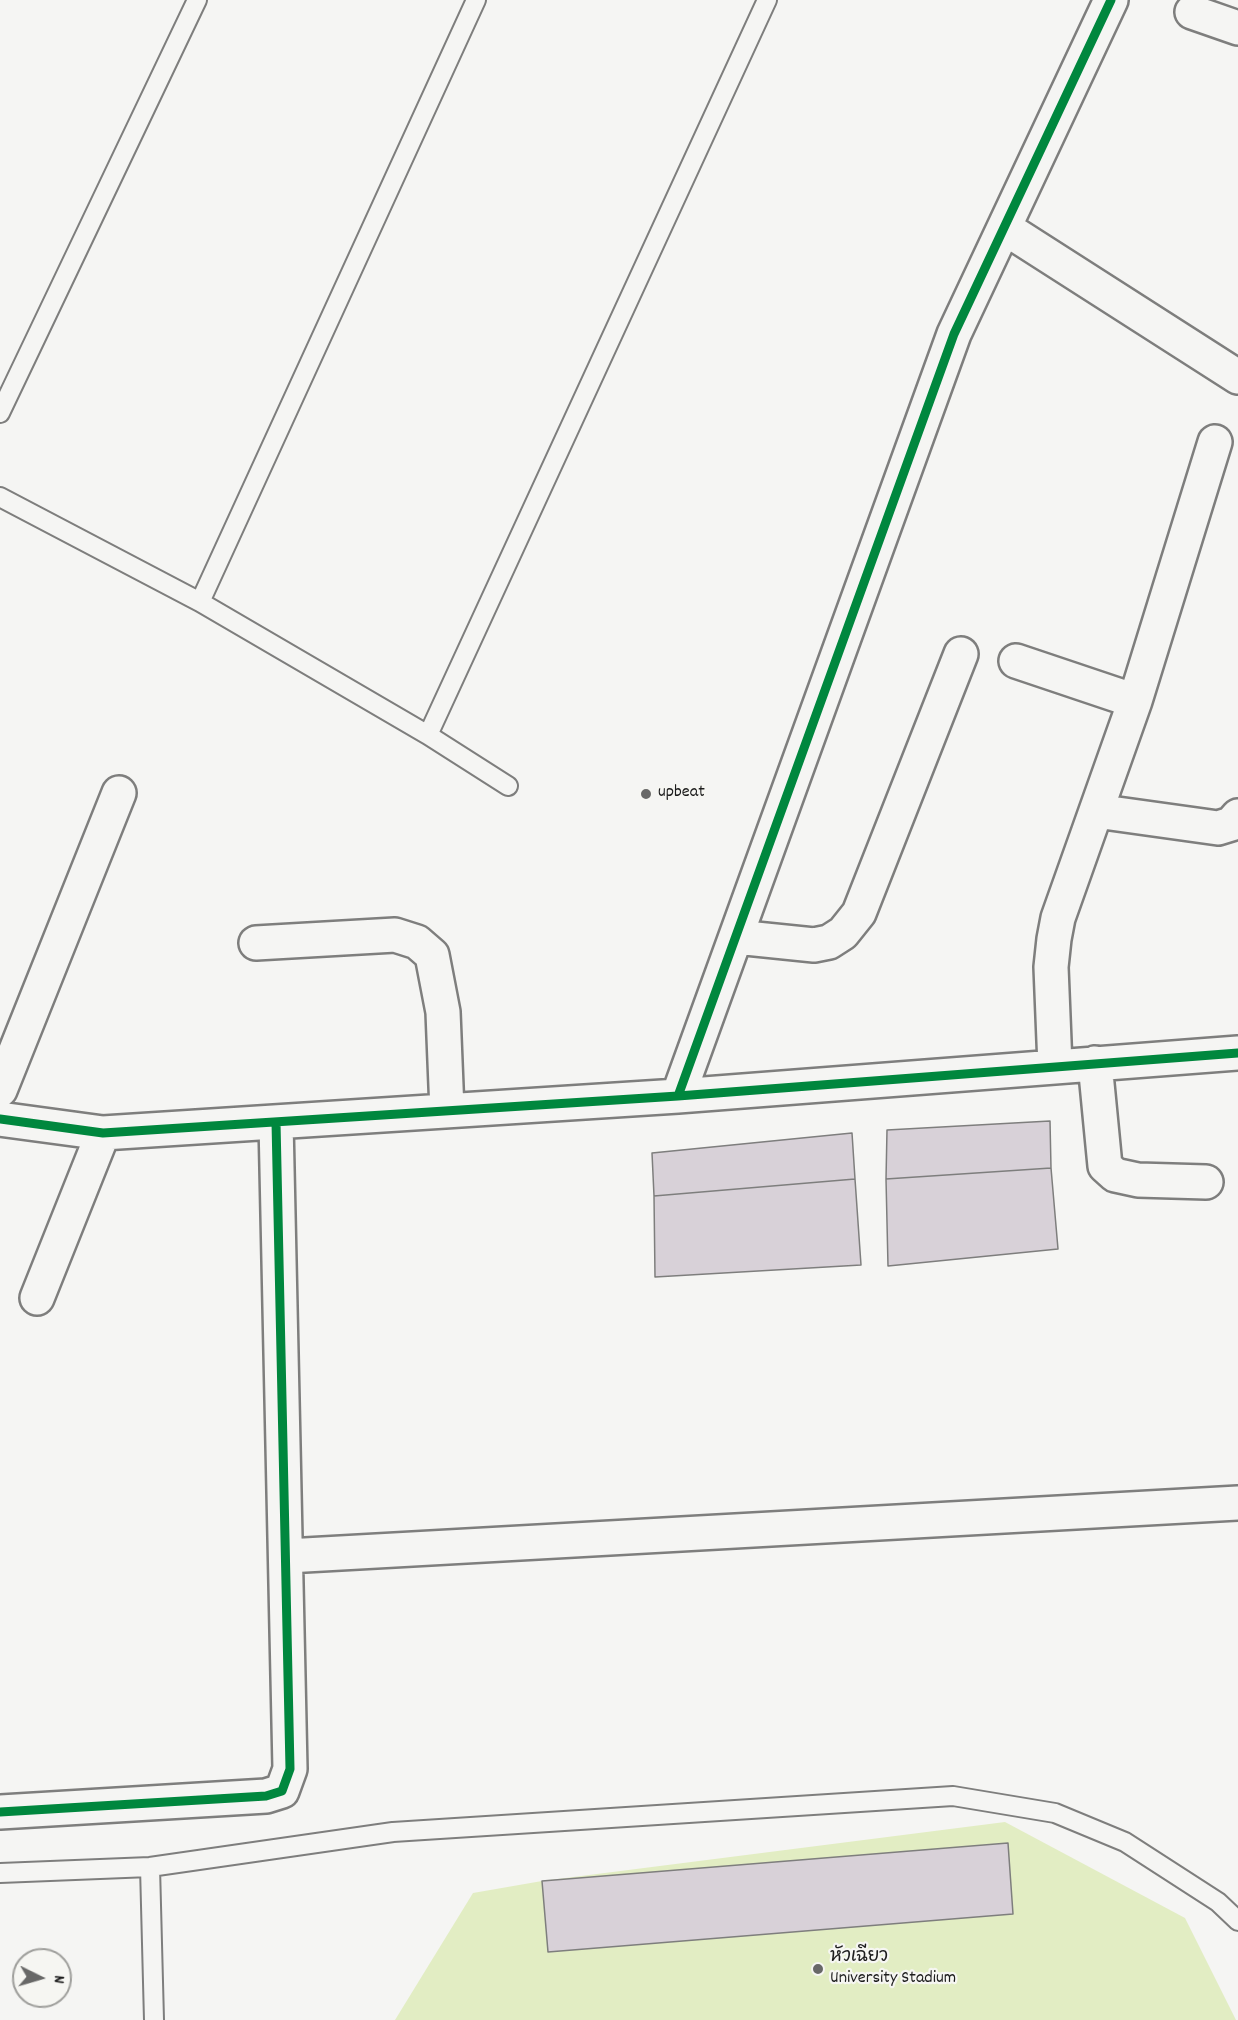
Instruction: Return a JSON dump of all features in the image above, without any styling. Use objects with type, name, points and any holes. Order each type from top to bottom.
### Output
[{"type":"street","points":[[678,1096],[954,334],[1111,0]]},
{"type":"street","points":[[1192,12],[1238,28]]},
{"type":"street","points":[[1005,228],[1238,377]]},
{"type":"street","points":[[1055,1066],[1051,967],[1058,918],[1135,701],[1215,442]]},
{"type":"street","points":[[736,937],[814,945],[829,942],[849,926],[859,913],[961,654]]},
{"type":"street","points":[[1016,661],[1135,701]]},
{"type":"street","points":[[0,1090],[119,793]]},
{"type":"street","points":[[1096,811],[1218,828],[1232,824],[1238,816]]},
{"type":"street","points":[[256,943],[395,935],[417,942],[432,955],[443,1011],[447,1111]]},
{"type":"street","points":[[0,1119],[103,1133],[678,1096],[1238,1053]]},
{"type":"street","points":[[1095,1063],[1105,1166],[1115,1175],[1138,1180],[1206,1182]]},
{"type":"street","points":[[0,1812],[266,1797],[282,1791],[290,1769],[276,1122]]},
{"type":"street","points":[[37,1298],[103,1133]]},
{"type":"street","points":[[287,1556],[1238,1503]]},
{"type":"lane","points":[[0,413],[197,0]]},
{"type":"lane","points":[[200,602],[476,0]]},
{"type":"lane","points":[[428,735],[767,0]]},
{"type":"lane","points":[[0,497],[200,602],[428,735],[508,786]]},
{"type":"lane","points":[[0,1873],[150,1867],[393,1832],[953,1796],[1055,1813],[1125,1842],[1218,1902],[1238,1921]]},
{"type":"lane","points":[[150,1867],[154,2020]]},
{"type":"green space","name":"หัวเฉียว University Stadium","points":[[1005,1822],[1185,1918],[1236,2020],[395,2020],[473,1893],[542,1881]]},
{"type":"building","points":[[1050,1121],[1051,1168],[886,1179],[887,1130]]},
{"type":"building","points":[[852,1133],[855,1179],[654,1196],[652,1153]]},
{"type":"building","points":[[1051,1168],[1058,1249],[888,1266],[886,1179]]},
{"type":"building","points":[[855,1179],[861,1265],[655,1277],[654,1196]]},
{"type":"building","points":[[1008,1843],[1013,1914],[548,1952],[542,1881]]},
{"type":"cycle path","points":[[678,1096],[954,334],[1111,0]]},
{"type":"cycle path","points":[[0,1119],[103,1133],[678,1096],[1238,1053]]},
{"type":"cycle path","points":[[0,1812],[266,1796],[282,1791],[290,1769],[276,1122]]},
{"type":"place","name":"upbeat","points":[[646,794]]},
{"type":"place","name":"หัวเฉียว University Stadium","points":[[818,1969]]}]
